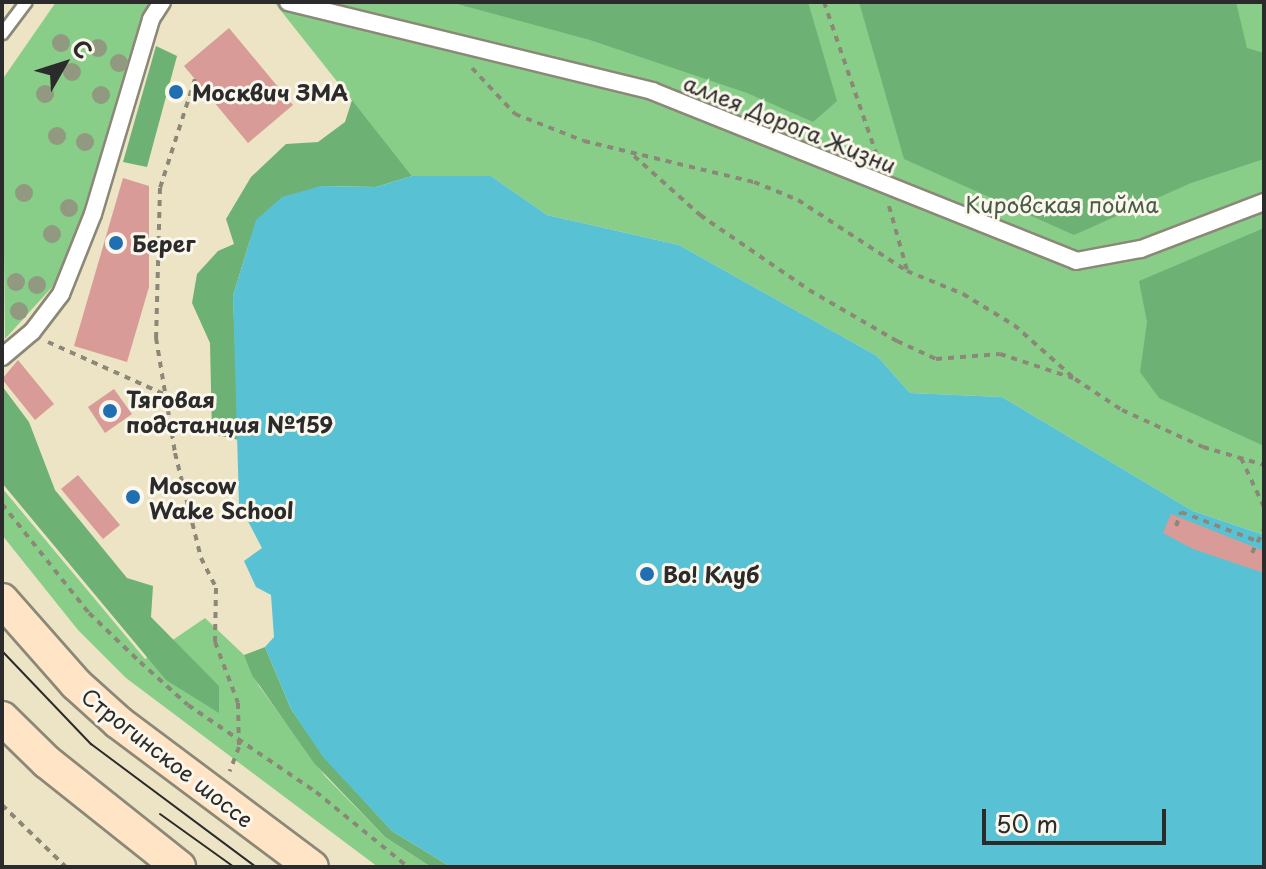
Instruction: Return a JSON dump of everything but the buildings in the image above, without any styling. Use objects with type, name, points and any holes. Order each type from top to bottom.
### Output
[{"type":"main road","name":"Строгинское шоссе","points":[[2,600],[76,684],[118,722],[312,867]]},
{"type":"main road","points":[[2,718],[47,762],[176,866]]},
{"type":"street","points":[[2,357],[32,332],[61,294],[93,214],[151,19],[162,2]]},
{"type":"street","name":"аллея Дорога Жизни","points":[[288,2],[448,38],[652,91],[1076,261],[1141,249],[1264,202]]},
{"type":"lane","points":[[2,33],[25,2]]},
{"type":"path","points":[[824,2],[887,185],[892,230],[907,271]]},
{"type":"path","points":[[448,38],[515,114],[632,155],[754,182],[798,200],[907,271],[963,294],[1014,325],[1075,379],[1133,415],[1203,447],[1264,465]]},
{"type":"path","points":[[195,79],[160,188],[156,338],[201,558],[216,588],[215,642],[238,703],[239,741],[230,771]]},
{"type":"path","points":[[632,155],[700,215],[809,290],[897,341],[936,359],[1000,354],[1075,379]]},
{"type":"path","points":[[32,332],[70,355],[166,395]]},
{"type":"path","points":[[1241,458],[1264,507]]},
{"type":"path","points":[[2,504],[89,613],[188,705],[316,792],[408,867]]},
{"type":"path","points":[[1176,526],[1181,512],[1257,541]]},
{"type":"path","points":[[1252,553],[1264,529]]},
{"type":"path","points":[[2,805],[66,867]]},
{"type":"path","points":[[2,811],[12,814]]},
{"type":"green space","points":[[56,2],[153,2],[86,214],[53,286],[5,339],[2,80]]},
{"type":"green space","name":"Кировская пойма","points":[[274,2],[1264,2],[1264,535],[1193,511],[1002,397],[910,393],[877,356],[679,245],[547,215],[491,176],[412,176]]},
{"type":"green space","points":[[450,2],[808,2],[837,101],[813,122],[747,93],[590,40]]},
{"type":"green space","points":[[859,2],[1236,2],[1247,48],[1264,53],[1264,159],[1191,183],[1074,235],[904,159]]},
{"type":"green space","points":[[156,46],[177,56],[147,167],[123,162]]},
{"type":"green space","points":[[352,100],[412,176],[376,187],[321,186],[250,240],[233,296],[239,440],[212,434],[210,343],[192,303],[197,274],[218,251],[234,244],[226,219],[251,177],[286,144],[318,142],[345,122]]},
{"type":"green space","points":[[1264,228],[1264,446],[1159,398],[1140,372],[1147,322],[1139,281]]},
{"type":"green space","points":[[2,386],[29,422],[55,490],[127,578],[153,586],[151,617],[219,686],[219,713],[166,680],[2,483]]},
{"type":"green space","points":[[2,488],[145,659],[205,618],[244,655],[259,686],[325,776],[385,837],[431,867],[378,867],[126,678],[78,630],[2,535]]},
{"type":"green space","points":[[265,647],[291,709],[323,756],[392,831],[451,867],[431,867],[385,837],[314,763],[252,675],[244,655]]},
{"type":"water","name":"Во! Клуб","points":[[412,176],[491,176],[547,215],[679,245],[877,356],[910,393],[1002,397],[1193,511],[1264,535],[1264,867],[451,867],[392,831],[323,757],[291,709],[265,647],[274,637],[271,595],[256,587],[244,561],[262,548],[239,504],[233,296],[256,220],[282,197],[321,186],[376,187]]},
{"type":"tram line","points":[[2,651],[91,744],[256,867]]},
{"type":"tram line","points":[[160,814],[234,867]]},
{"type":"place","name":"Москвич ЗМА","points":[[176,92]]},
{"type":"place","name":"Берег","points":[[116,243]]},
{"type":"place","name":"Тяговая подстанция №159","points":[[110,411]]},
{"type":"place","name":"Moscow Wake School","points":[[133,497]]},
{"type":"place","name":"Во! Клуб","points":[[647,574]]}]
